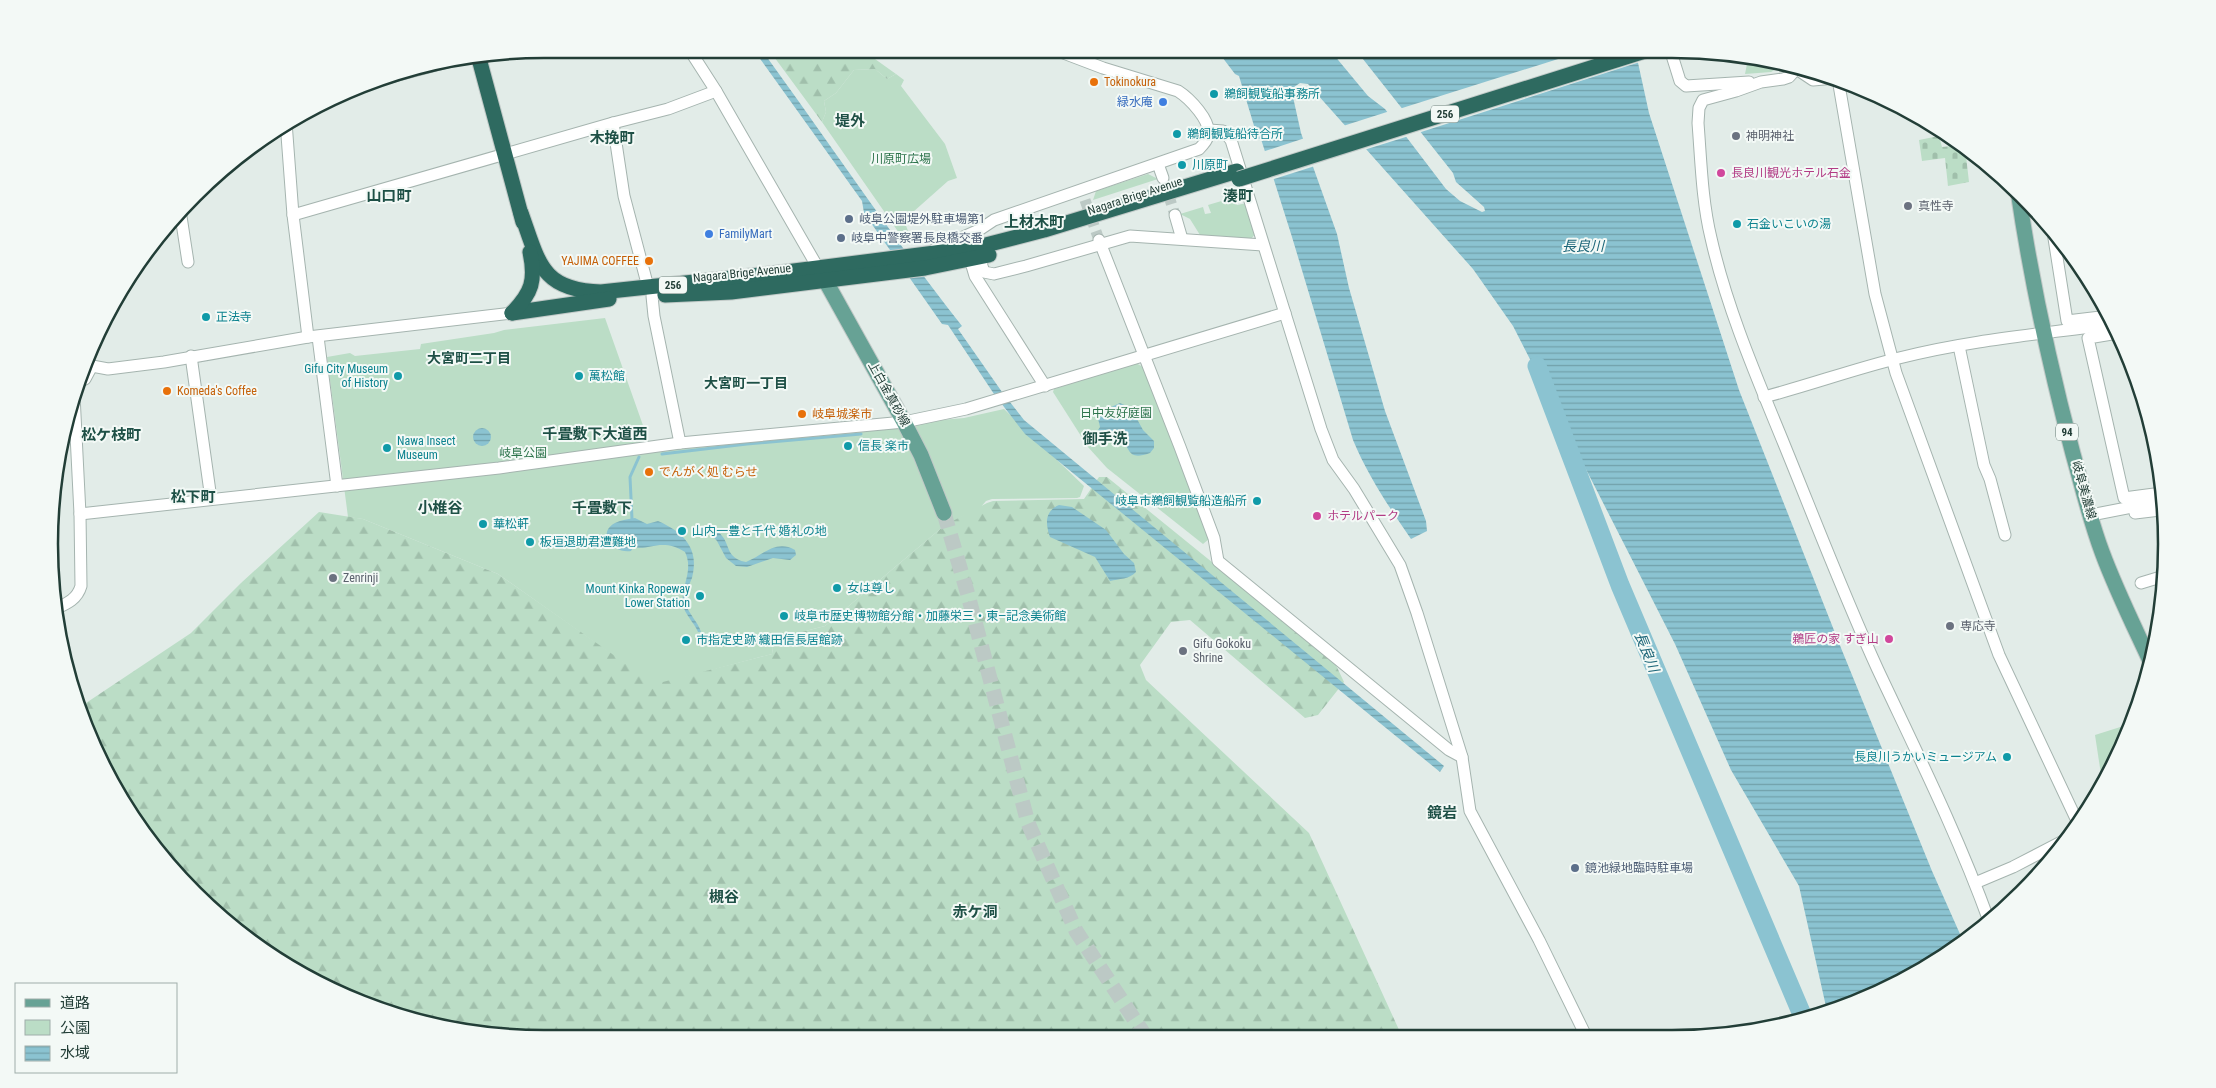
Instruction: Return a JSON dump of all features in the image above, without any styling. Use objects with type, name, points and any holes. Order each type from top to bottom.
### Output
[{"type":"highway","name":"Nagara Brige Avenue","points":[[922,259],[974,258],[1055,238],[1238,175],[1595,58]]},
{"type":"highway","name":"Nagara Brige Avenue","points":[[521,214],[544,270],[562,285],[574,290],[601,292],[730,292],[822,274],[922,259],[1007,240],[1238,175],[1622,58]]},
{"type":"highway","name":"Nagara Brige Avenue","points":[[480,62],[521,214],[531,259],[533,275],[527,296],[512,313]]},
{"type":"highway","name":"Nagara Brige Avenue","points":[[512,313],[650,292]]},
{"type":"main road","name":"岐阜美濃線","points":[[2020,205],[2052,376],[2101,550],[2146,652]]},
{"type":"main road","name":"上白金真砂線","points":[[822,274],[904,422],[944,513]]},
{"type":"street","points":[[695,58],[716,91],[822,274]]},
{"type":"street","points":[[922,259],[979,230],[994,220],[1084,195],[1158,164],[1200,149],[1206,140],[1208,130],[1202,115],[1193,103],[1178,91],[1077,58]]},
{"type":"street","points":[[1674,58],[1680,81],[1686,86],[1761,82],[1784,79],[1793,73]]},
{"type":"street","points":[[1761,82],[1703,100],[1699,108],[1698,123],[1710,237],[1726,290],[1764,397],[1839,581],[1878,671],[1927,770],[1987,915]]},
{"type":"street","points":[[1837,87],[1875,294],[1896,373],[1999,655],[2075,817]]},
{"type":"street","points":[[293,215],[613,122],[668,109],[716,91]]},
{"type":"street","points":[[613,122],[624,196],[650,292],[680,443]]},
{"type":"street","points":[[1208,130],[1223,130],[1231,140],[1321,430],[1333,460],[1354,490],[1400,565],[1462,757],[1470,810],[1539,940],[1583,1030]]},
{"type":"street","points":[[287,131],[293,215],[337,486]]},
{"type":"street","points":[[1158,164],[1163,178]]},
{"type":"street","points":[[1175,216],[1182,239]]},
{"type":"street","points":[[181,219],[188,262]]},
{"type":"street","points":[[994,220],[991,228],[994,235],[1007,240]]},
{"type":"street","points":[[974,258],[984,272],[994,274],[1054,259],[1100,242],[1130,236],[1263,245]]},
{"type":"street","points":[[1100,242],[1214,538],[1218,561],[1449,750],[1462,757]]},
{"type":"street","points":[[2057,247],[2066,321],[2102,317]]},
{"type":"street","points":[[974,258],[974,276],[1043,386]]},
{"type":"street","points":[[93,363],[108,369],[313,337],[512,313]]},
{"type":"street","points":[[80,514],[498,468],[680,443],[904,422],[943,415],[984,404],[1285,313]]},
{"type":"street","points":[[1764,397],[1828,380],[1849,370],[1893,360],[1960,346],[2106,325]]},
{"type":"street","points":[[2110,334],[2088,338],[2124,498],[2155,494]]},
{"type":"street","points":[[1960,346],[1984,465],[1990,479],[2005,535]]},
{"type":"street","points":[[191,356],[212,499]]},
{"type":"street","points":[[62,605],[74,599],[79,593],[81,586],[80,514],[75,415]]},
{"type":"street","points":[[2091,515],[2156,502]]},
{"type":"street","points":[[2135,514],[2157,510]]},
{"type":"street","points":[[2141,583],[2157,578]]},
{"type":"street","points":[[1975,883],[2013,867],[2053,846]]},
{"type":"green space","points":[[775,58],[874,58],[896,74],[887,79],[875,69],[854,70],[836,93],[824,101],[826,112],[822,122]]},
{"type":"green space","points":[[1747,64],[1776,69],[1771,72],[1745,74]]},
{"type":"green space","name":"川原町広場","points":[[875,69],[887,79],[896,74],[904,80],[901,86],[945,144],[957,178],[948,181],[904,220],[912,242],[906,243],[822,122],[826,112],[824,101],[836,93],[854,70]]},
{"type":"green space","points":[[1937,136],[1942,147],[1952,146],[1966,157],[1969,182],[1948,186],[1945,158],[1922,161],[1919,140]]},
{"type":"green space","points":[[1148,174],[1158,179],[1093,200],[1096,191]]},
{"type":"green space","points":[[1235,197],[1237,205],[1247,203],[1256,233],[1251,239],[1200,235],[1190,219],[1180,214],[1203,207],[1205,214],[1211,213],[1208,205]]},
{"type":"green space","name":"岐阜公園","points":[[605,318],[651,448],[680,443],[964,418],[1004,409],[1084,486],[1080,497],[992,499],[986,501],[980,508],[945,525],[825,626],[774,639],[772,654],[655,685],[498,574],[363,519],[348,517],[327,357],[350,353],[355,356],[420,349],[421,344],[504,330]]},
{"type":"green space","name":"日中友好庭園","points":[[1136,363],[1143,367],[1209,539],[1203,544],[1107,468],[1088,447],[1053,392],[1054,389]]},
{"type":"green space","points":[[1099,477],[1107,477],[1334,661],[1344,682],[1318,715],[1305,718],[1190,620],[1171,622],[1140,665],[1146,680],[1309,833],[1399,1030],[544,1030],[480,1026],[418,1014],[388,1005],[329,980],[274,949],[223,910],[178,865],[139,814],[108,759],[85,704],[191,633],[241,583],[319,512],[363,519],[498,574],[655,684],[772,654],[774,639],[825,626],[945,525],[987,503],[993,501],[1084,499]]},
{"type":"green space","points":[[2122,726],[2101,773],[2095,735]]},
{"type":"water","points":[[759,58],[767,58],[885,223],[962,326],[958,329],[1024,420],[1444,766],[1440,772],[1025,434],[994,394],[948,325],[942,324],[864,213],[862,201]]},
{"type":"water","name":"長良川","points":[[1223,58],[1336,58],[1368,96],[1385,109],[1446,189],[1460,201],[1482,212],[1485,211],[1484,207],[1456,182],[1453,173],[1362,58],[1637,58],[1649,113],[1739,390],[1841,648],[1932,871],[1961,935],[1942,949],[1887,980],[1826,1006],[1799,886],[1731,770],[1675,644],[1513,326],[1473,269],[1308,84],[1300,83],[1294,87],[1293,97],[1301,133],[1337,234],[1349,288],[1385,411],[1426,521],[1427,531],[1411,539],[1372,479],[1353,440],[1261,139],[1258,139],[1239,76],[1235,74]]},
{"type":"water","points":[[1120,403],[1131,408],[1143,430],[1154,441],[1154,448],[1150,453],[1134,455],[1128,450],[1121,436],[1107,438],[1098,430],[1100,427],[1096,410],[1099,407],[1109,408]]},
{"type":"water","points":[[482,428],[490,433],[491,437],[486,445],[482,446],[474,441],[473,437],[478,429]]},
{"type":"water","points":[[1059,505],[1072,507],[1106,530],[1124,554],[1134,563],[1136,572],[1128,577],[1110,581],[1095,557],[1050,537],[1047,518],[1051,511]]},
{"type":"water","points":[[635,518],[647,524],[658,521],[667,525],[687,542],[694,558],[694,567],[686,595],[686,605],[701,632],[698,632],[685,611],[683,604],[688,572],[685,552],[669,545],[643,548],[634,546],[631,551],[624,551],[609,542],[607,532],[609,527],[617,522]]},
{"type":"water","points":[[710,528],[723,536],[733,556],[746,562],[770,549],[782,546],[795,550],[796,555],[790,560],[773,558],[747,567],[736,566],[726,558],[717,541],[707,530]]},
{"type":"pier","points":[[1561,58],[1639,58],[1640,62],[1418,133],[1399,109]]},
{"type":"pier","points":[[1390,111],[1409,136],[1364,150],[1343,126]]},
{"type":"pier","points":[[1305,138],[1315,166],[1271,180],[1262,152]]},
{"type":"waterway","name":"長良川","points":[[1537,366],[1620,585],[1801,1013]]},
{"type":"waterway","points":[[662,454],[861,434]]},
{"type":"waterway","points":[[632,519],[630,477],[639,457]]},
{"type":"tunnel","points":[[1163,178],[1175,215]]},
{"type":"tunnel","points":[[1085,200],[1099,240]]},
{"type":"tunnel","points":[[944,513],[968,595],[1028,823],[1076,931],[1141,1030]]},
{"type":"place","name":"Tokinokura","points":[[1094,82]]},
{"type":"place","name":"鵜飼観覧船事務所","points":[[1214,94]]},
{"type":"place","name":"緑水庵","points":[[1163,102]]},
{"type":"place","name":"鵜飼観覧船待合所","points":[[1177,134]]},
{"type":"place","name":"神明神社","points":[[1736,136]]},
{"type":"place","name":"川原町","points":[[1182,165]]},
{"type":"place","name":"長良川観光ホテル石金","points":[[1721,173]]},
{"type":"place","name":"真性寺","points":[[1908,206]]},
{"type":"place","name":"岐阜公園堤外駐車場第1","points":[[849,219]]},
{"type":"place","name":"石金いこいの湯","points":[[1737,224]]},
{"type":"place","name":"FamilyMart","points":[[709,234]]},
{"type":"place","name":"岐阜中警察署長良橋交番","points":[[841,238]]},
{"type":"place","name":"YAJIMA COFFEE","points":[[649,261]]},
{"type":"place","name":"正法寺","points":[[206,317]]},
{"type":"place","name":"Gifu City Museum of History","points":[[398,376]]},
{"type":"place","name":"萬松館","points":[[579,376]]},
{"type":"place","name":"Komeda's Coffee","points":[[167,391]]},
{"type":"place","name":"岐阜城楽市","points":[[802,414]]},
{"type":"place","name":"信長 楽市","points":[[848,446]]},
{"type":"place","name":"Nawa Insect Museum","points":[[387,448]]},
{"type":"place","name":"でんがく処 むらせ","points":[[649,472]]},
{"type":"place","name":"岐阜市鵜飼観覧船造船所","points":[[1257,501]]},
{"type":"place","name":"ホテルパーク","points":[[1317,516]]},
{"type":"place","name":"華松軒","points":[[483,524]]},
{"type":"place","name":"山内一豊と千代 婚礼の地","points":[[682,531]]},
{"type":"place","name":"板垣退助君遭難地","points":[[530,542]]},
{"type":"place","name":"Zenrinji","points":[[333,578]]},
{"type":"place","name":"女は尊し","points":[[837,588]]},
{"type":"place","name":"Mount Kinka Ropeway Lower Station","points":[[700,596]]},
{"type":"place","name":"岐阜市歴史博物館分館・加藤栄三・東―記念美術館","points":[[784,616]]},
{"type":"place","name":"専応寺","points":[[1950,626]]},
{"type":"place","name":"鵜匠の家 すぎ山","points":[[1889,639]]},
{"type":"place","name":"市指定史跡 織田信長居館跡","points":[[686,640]]},
{"type":"place","name":"Gifu Gokoku Shrine","points":[[1183,651]]},
{"type":"place","name":"長良川うかいミュージアム","points":[[2007,757]]},
{"type":"place","name":"鏡池緑地臨時駐車場","points":[[1575,868]]},
{"type":"district","name":"堤外","points":[[850,121]]},
{"type":"district","name":"木挽町","points":[[612,138]]},
{"type":"district","name":"山口町","points":[[389,196]]},
{"type":"district","name":"湊町","points":[[1238,196]]},
{"type":"district","name":"上材木町","points":[[1034,222]]},
{"type":"district","name":"大宮町二丁目","points":[[469,358]]},
{"type":"district","name":"大宮町一丁目","points":[[746,383]]},
{"type":"district","name":"千畳敷下大道西","points":[[595,434]]},
{"type":"district","name":"松ケ枝町","points":[[111,435]]},
{"type":"district","name":"御手洗","points":[[1105,439]]},
{"type":"district","name":"松下町","points":[[193,497]]},
{"type":"district","name":"小椎谷","points":[[440,508]]},
{"type":"district","name":"千畳敷下","points":[[602,508]]},
{"type":"district","name":"鏡岩","points":[[1442,813]]},
{"type":"district","name":"槻谷","points":[[724,897]]},
{"type":"district","name":"赤ケ洞","points":[[975,912]]}]
